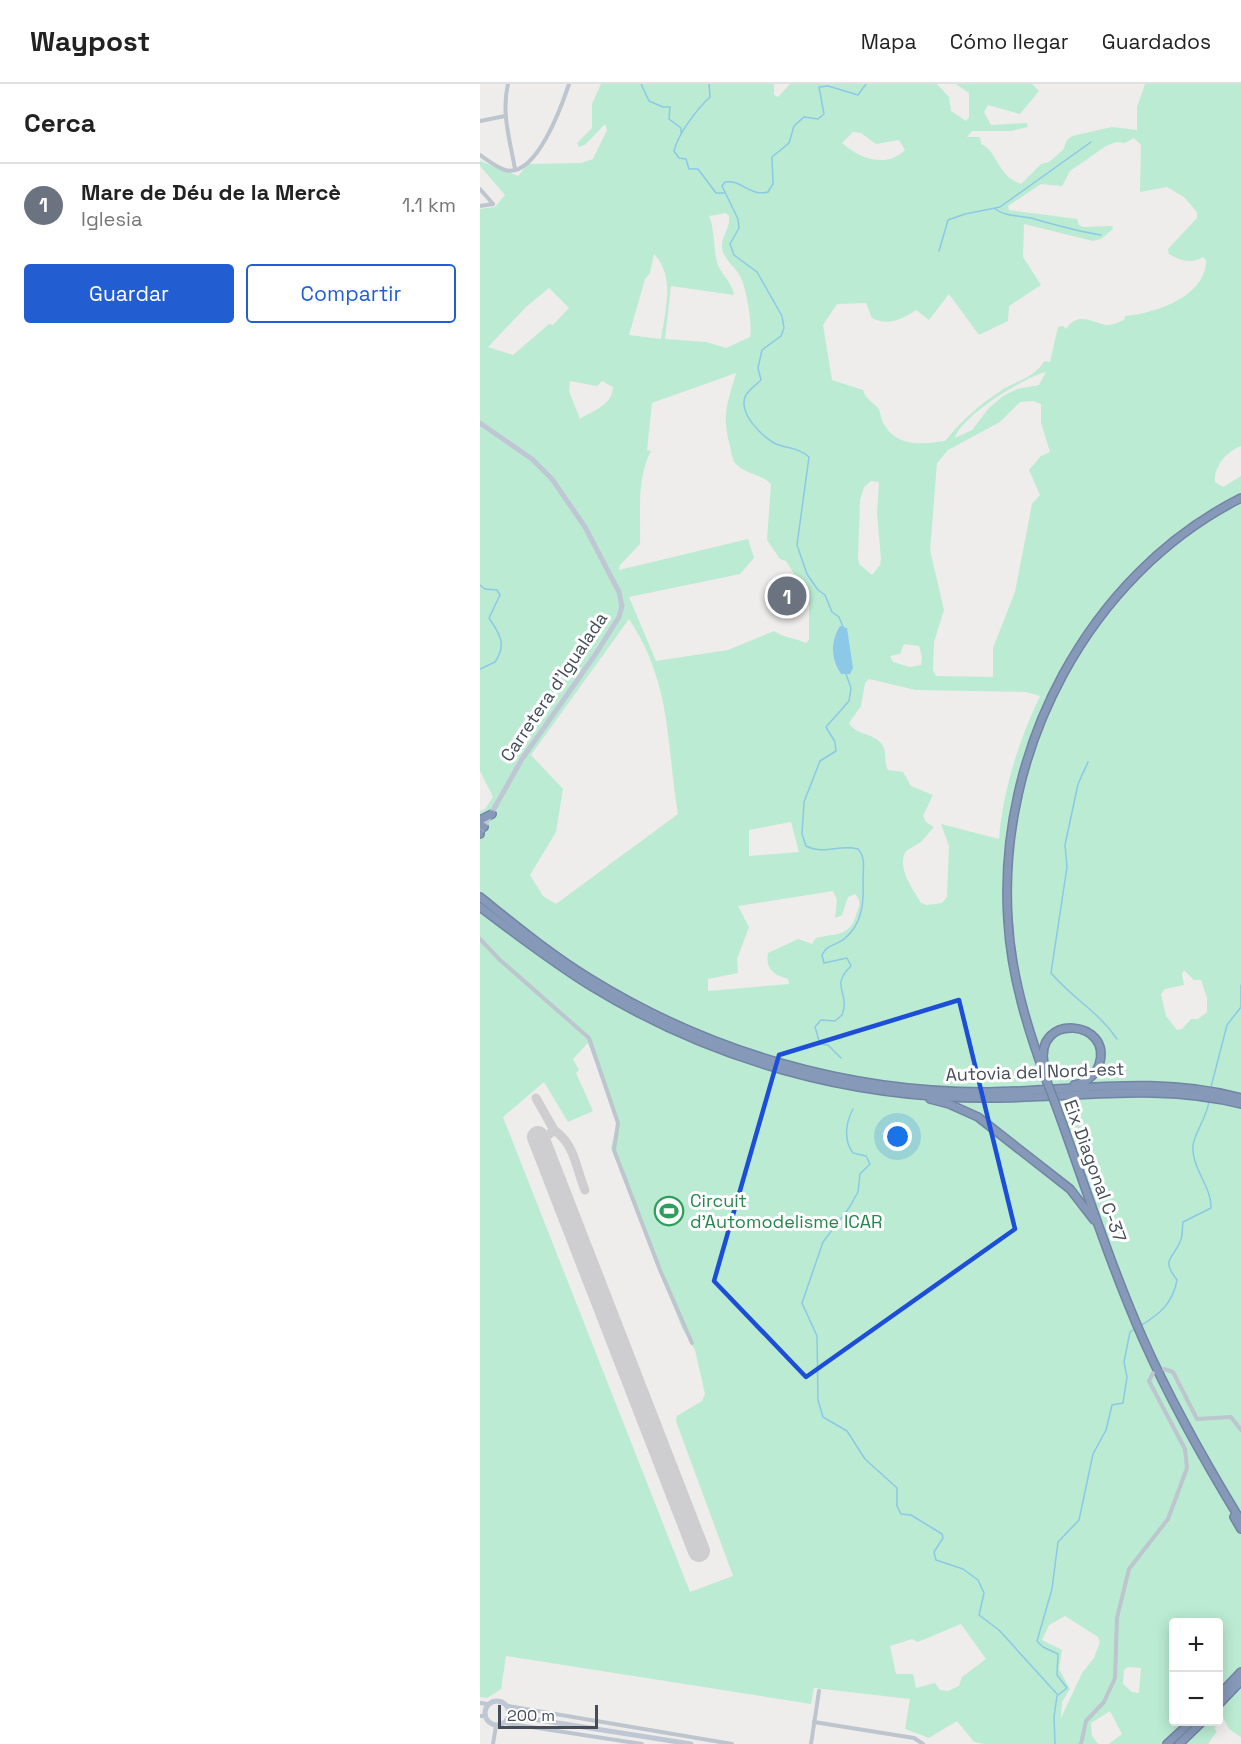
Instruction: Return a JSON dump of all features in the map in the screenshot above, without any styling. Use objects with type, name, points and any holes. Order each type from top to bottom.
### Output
[{"type":"highway","name":"Eix Diagonal C-37","points":[[1241,498],[1196,525],[1137,573],[1098,620],[1070,661],[1047,705],[1018,793],[1011,834],[1007,882],[1013,967],[1022,1005],[1046,1081],[1104,1244],[1143,1340],[1204,1458],[1241,1521]]},
{"type":"highway","points":[[481,828],[492,814]]},
{"type":"highway","name":"Autovia del Nord-est","points":[[480,897],[542,946],[599,984],[672,1022],[736,1049],[796,1067],[870,1083],[951,1091],[1018,1091],[1149,1084],[1202,1089],[1241,1098]]},
{"type":"highway","name":"Autovia del Nord-est","points":[[480,907],[589,985],[627,1007],[693,1039],[753,1061],[816,1079],[910,1095],[993,1098],[1138,1091],[1197,1095],[1241,1104]]},
{"type":"highway","points":[[1018,1091],[1078,1084],[1088,1080],[1098,1068],[1100,1057],[1093,1037],[1073,1027],[1060,1029],[1051,1035],[1043,1049],[1046,1081]]},
{"type":"highway","points":[[910,1095],[949,1104],[978,1117],[1077,1196],[1087,1209],[1104,1244]]},
{"type":"highway","points":[[1193,1437],[1199,1455],[1241,1529]]},
{"type":"highway","points":[[1204,1458],[1208,1460],[1241,1512]]},
{"type":"highway","points":[[1223,1691],[1241,1672]]},
{"type":"highway","points":[[1223,1700],[1241,1681]]},
{"type":"highway","points":[[1167,1744],[1188,1726]]},
{"type":"highway","points":[[1177,1744],[1190,1726]]},
{"type":"highway","points":[[1177,1744],[1198,1726]]},
{"type":"highway","points":[[1186,1744],[1200,1726]]},
{"type":"street","points":[[508,84],[504,100],[505,116],[515,169]]},
{"type":"street","points":[[480,155],[506,170],[515,169],[529,161],[551,132],[569,84]]},
{"type":"street","points":[[480,120],[505,116]]},
{"type":"street","points":[[480,189],[494,204],[480,206]]},
{"type":"street","name":"Carretera d'Igualada","points":[[480,423],[532,459],[552,479],[585,527],[622,599],[619,617],[522,759],[492,814]]},
{"type":"street","points":[[480,939],[500,960],[589,1038],[618,1123],[614,1150],[660,1270],[692,1343]]},
{"type":"street","points":[[1164,1369],[1173,1371],[1197,1419],[1231,1417],[1241,1430]]},
{"type":"street","points":[[1081,1744],[1086,1721],[1104,1702],[1115,1678],[1117,1618],[1129,1569],[1168,1519],[1187,1468],[1185,1449],[1149,1381],[1153,1373]]},
{"type":"street","points":[[811,1744],[819,1691]]},
{"type":"street","points":[[484,1711],[499,1701],[520,1717]]},
{"type":"street","points":[[480,1703],[488,1721],[496,1726]]},
{"type":"street","points":[[507,1721],[509,1709]]},
{"type":"street","points":[[509,1709],[732,1744]]},
{"type":"street","points":[[496,1726],[520,1717],[690,1744]]},
{"type":"street","points":[[507,1721],[642,1744]]},
{"type":"street","points":[[814,1722],[914,1738],[923,1744]]},
{"type":"street","points":[[493,1744],[496,1726]]},
{"type":"highlighted area","points":[[959,1000],[1015,1229],[806,1377],[714,1281],[779,1055]]},
{"type":"green space","points":[[601,84],[774,84],[774,95],[778,97],[790,84],[937,84],[949,97],[951,111],[966,121],[969,117],[969,93],[956,84],[1032,84],[1039,91],[1020,114],[988,105],[984,112],[991,125],[1027,123],[1028,127],[1011,131],[972,131],[967,137],[980,137],[981,144],[991,152],[1007,175],[1021,184],[1041,164],[1049,162],[1063,150],[1067,140],[1072,136],[1112,127],[1137,130],[1137,107],[1145,84],[1241,84],[1241,446],[1222,460],[1215,476],[1215,482],[1223,487],[1241,476],[1241,1737],[1229,1729],[1223,1717],[1223,1618],[1169,1618],[1169,1726],[1216,1726],[1214,1728],[1217,1731],[1208,1744],[1109,1744],[1122,1734],[1110,1711],[1091,1723],[1092,1736],[1098,1744],[984,1744],[974,1742],[957,1721],[929,1738],[905,1729],[910,1699],[814,1688],[811,1704],[506,1656],[501,1689],[487,1698],[480,1697],[480,811],[485,809],[493,797],[480,771],[480,209],[495,207],[505,195],[480,166],[480,161],[518,176],[528,164],[581,163],[593,159],[607,130],[605,124],[586,144],[579,147],[577,143],[592,128],[592,104]],"holes":[[[853,132],[861,133],[876,144],[899,140],[905,150],[898,156],[881,160],[864,157],[842,143]],[[1134,138],[1141,145],[1140,192],[1167,187],[1184,197],[1197,212],[1197,218],[1168,249],[1169,254],[1182,260],[1190,261],[1203,257],[1206,260],[1204,273],[1198,284],[1188,293],[1164,307],[1125,316],[1124,320],[1112,324],[1105,325],[1079,319],[1066,329],[1063,326],[1058,327],[1050,362],[1044,361],[1031,375],[986,401],[945,441],[912,443],[897,438],[885,426],[878,408],[867,398],[863,390],[832,380],[823,325],[837,304],[866,303],[872,318],[884,322],[900,319],[916,310],[929,320],[949,294],[979,335],[1008,321],[1009,306],[1041,285],[1023,257],[1024,224],[1093,241],[1101,239],[1113,229],[1112,226],[1083,227],[1079,225],[1077,219],[1009,210],[1008,206],[1041,184],[1062,186],[1070,171],[1106,146],[1116,142],[1125,143]],[[726,213],[729,216],[722,248],[742,281],[750,316],[750,337],[726,348],[706,342],[665,339],[671,286],[734,295],[717,262],[709,216]],[[654,254],[661,263],[667,284],[661,339],[629,335],[645,279],[650,273]],[[549,288],[569,308],[553,325],[549,324],[513,355],[488,347],[526,307]],[[1046,372],[1039,385],[1017,389],[1003,396],[989,408],[972,430],[955,438],[959,429],[980,409],[1023,381]],[[736,373],[726,416],[727,435],[732,455],[739,467],[771,484],[767,540],[780,559],[786,561],[794,574],[798,590],[809,601],[809,640],[806,643],[774,631],[728,650],[656,661],[629,597],[740,574],[754,558],[748,539],[619,570],[620,565],[640,544],[641,485],[651,451],[647,450],[652,403]],[[570,381],[597,386],[602,381],[613,387],[606,403],[580,419],[569,391]],[[1033,401],[1041,404],[1041,423],[1050,452],[1041,456],[1029,470],[1040,495],[1032,504],[1015,592],[993,648],[993,677],[936,676],[933,670],[934,642],[944,610],[930,550],[937,463],[948,450],[1000,422],[1020,402]],[[871,481],[879,482],[877,513],[881,559],[880,565],[872,575],[859,564],[860,500],[864,487]],[[629,619],[643,643],[660,690],[669,738],[678,814],[556,904],[543,896],[530,875],[556,832],[563,789],[531,755]],[[840,626],[852,663],[850,674],[841,674],[838,669],[833,644]],[[904,644],[919,646],[922,657],[921,665],[910,667],[893,662],[890,656],[900,654]],[[869,679],[916,690],[1026,692],[1040,696],[1013,766],[1004,802],[999,839],[941,824],[949,846],[947,897],[942,903],[927,905],[921,903],[907,878],[903,864],[906,851],[921,842],[934,827],[926,822],[923,816],[933,795],[911,786],[903,772],[888,770],[881,743],[852,727],[849,723],[861,706],[865,683]],[[791,822],[799,852],[749,856],[749,830]],[[833,891],[837,900],[835,918],[842,915],[848,897],[855,894],[857,896],[859,907],[847,930],[816,938],[812,944],[798,939],[768,953],[769,967],[775,973],[788,979],[789,984],[708,991],[708,979],[738,973],[737,959],[749,927],[738,906]],[[1184,970],[1194,980],[1201,980],[1207,998],[1207,1012],[1198,1019],[1191,1019],[1182,1029],[1177,1030],[1166,1016],[1161,994],[1165,989],[1184,985],[1182,974]],[[588,1043],[617,1122],[611,1148],[682,1328],[695,1350],[705,1394],[702,1401],[677,1416],[676,1421],[733,1576],[690,1592],[503,1117],[544,1082],[568,1122],[593,1111],[576,1073],[579,1070],[573,1059]],[[1065,1616],[1098,1637],[1100,1642],[1094,1658],[1082,1673],[1061,1718],[1062,1702],[1070,1689],[1059,1669],[1062,1650],[1042,1640],[1049,1625]],[[961,1624],[986,1659],[962,1677],[959,1686],[948,1691],[940,1690],[935,1683],[916,1688],[913,1674],[896,1674],[890,1646],[912,1639],[918,1642]],[[1128,1667],[1141,1668],[1139,1693],[1132,1692],[1123,1684],[1124,1670]]]},
{"type":"water","points":[[840,626],[847,628],[853,668],[850,674],[841,674],[835,663],[833,644]]},
{"type":"waterway","points":[[641,84],[649,101],[663,107],[670,107],[669,119],[681,128],[681,133]]},
{"type":"waterway","points":[[709,84],[710,97],[689,122],[679,137],[674,151],[679,158],[686,159],[689,169],[698,169],[716,193],[724,193]]},
{"type":"waterway","points":[[843,627],[839,617],[832,612],[825,595],[818,590],[807,574],[797,545],[809,457],[801,451],[774,443],[752,423],[745,410],[745,397],[761,380],[758,368],[762,350],[781,336],[784,328],[782,316],[757,272],[734,255],[730,244],[739,228],[738,219],[722,186],[725,182],[731,182],[756,192],[768,192],[773,184],[772,157],[789,143],[794,126],[804,117],[818,119],[824,114],[819,87],[828,86],[858,95],[866,84]]},
{"type":"waterway","points":[[939,251],[948,220],[1000,207],[1091,142]]},
{"type":"waterway","points":[[995,209],[1008,215],[1031,218],[1101,235]]},
{"type":"waterway","points":[[480,585],[485,589],[497,590],[500,595],[489,618],[501,640],[501,650],[495,662],[480,669]]},
{"type":"waterway","points":[[841,1058],[828,1045],[820,1044],[815,1027],[821,1020],[835,1021],[842,1015],[844,1007],[842,979],[851,966],[847,958],[824,963],[822,955],[826,949],[850,933],[859,919],[863,896],[863,860],[858,849],[812,849],[806,846],[802,834],[804,802],[820,761],[836,751],[835,742],[826,727],[849,701],[851,688],[846,674]]},
{"type":"waterway","points":[[1088,762],[1078,784],[1065,845],[1067,867],[1051,973],[1102,1021],[1117,1039]]},
{"type":"waterway","points":[[1211,1087],[1227,1025],[1241,1007],[1241,985]]},
{"type":"waterway","points":[[1140,1326],[1164,1307],[1175,1288],[1177,1280],[1169,1263],[1181,1240],[1183,1222],[1211,1208],[1208,1193],[1193,1153],[1196,1135],[1209,1101]]},
{"type":"waterway","points":[[853,1109],[847,1125],[848,1142],[853,1153],[866,1156],[870,1164],[860,1174],[858,1192],[849,1208],[823,1242],[802,1303],[817,1336],[818,1400],[823,1417],[847,1431],[865,1459],[897,1488],[897,1506],[901,1514],[911,1515],[942,1534],[943,1538],[934,1552],[936,1560],[963,1569],[978,1580],[984,1593],[979,1615],[999,1630],[1057,1694]]},
{"type":"waterway","points":[[1058,1695],[1067,1688],[1057,1675],[1058,1654],[1043,1647],[1037,1641],[1052,1589],[1058,1542],[1079,1520],[1093,1454],[1106,1430],[1112,1405],[1123,1403],[1127,1377],[1124,1362],[1130,1332],[1136,1328]]},
{"type":"waterway","points":[[1055,1744],[1054,1717],[1057,1696]]},
{"type":"taxiway","points":[[536,1098],[554,1130],[540,1142]]},
{"type":"taxiway","points":[[554,1130],[571,1150],[585,1190]]},
{"type":"runway","points":[[538,1137],[699,1551]]},
{"type":"place","name":"Mare de Déu de la Mercè","points":[[787,596]]},
{"type":"place","name":"Circuit d'Automodelisme ICAR","points":[[669,1211]]}]
